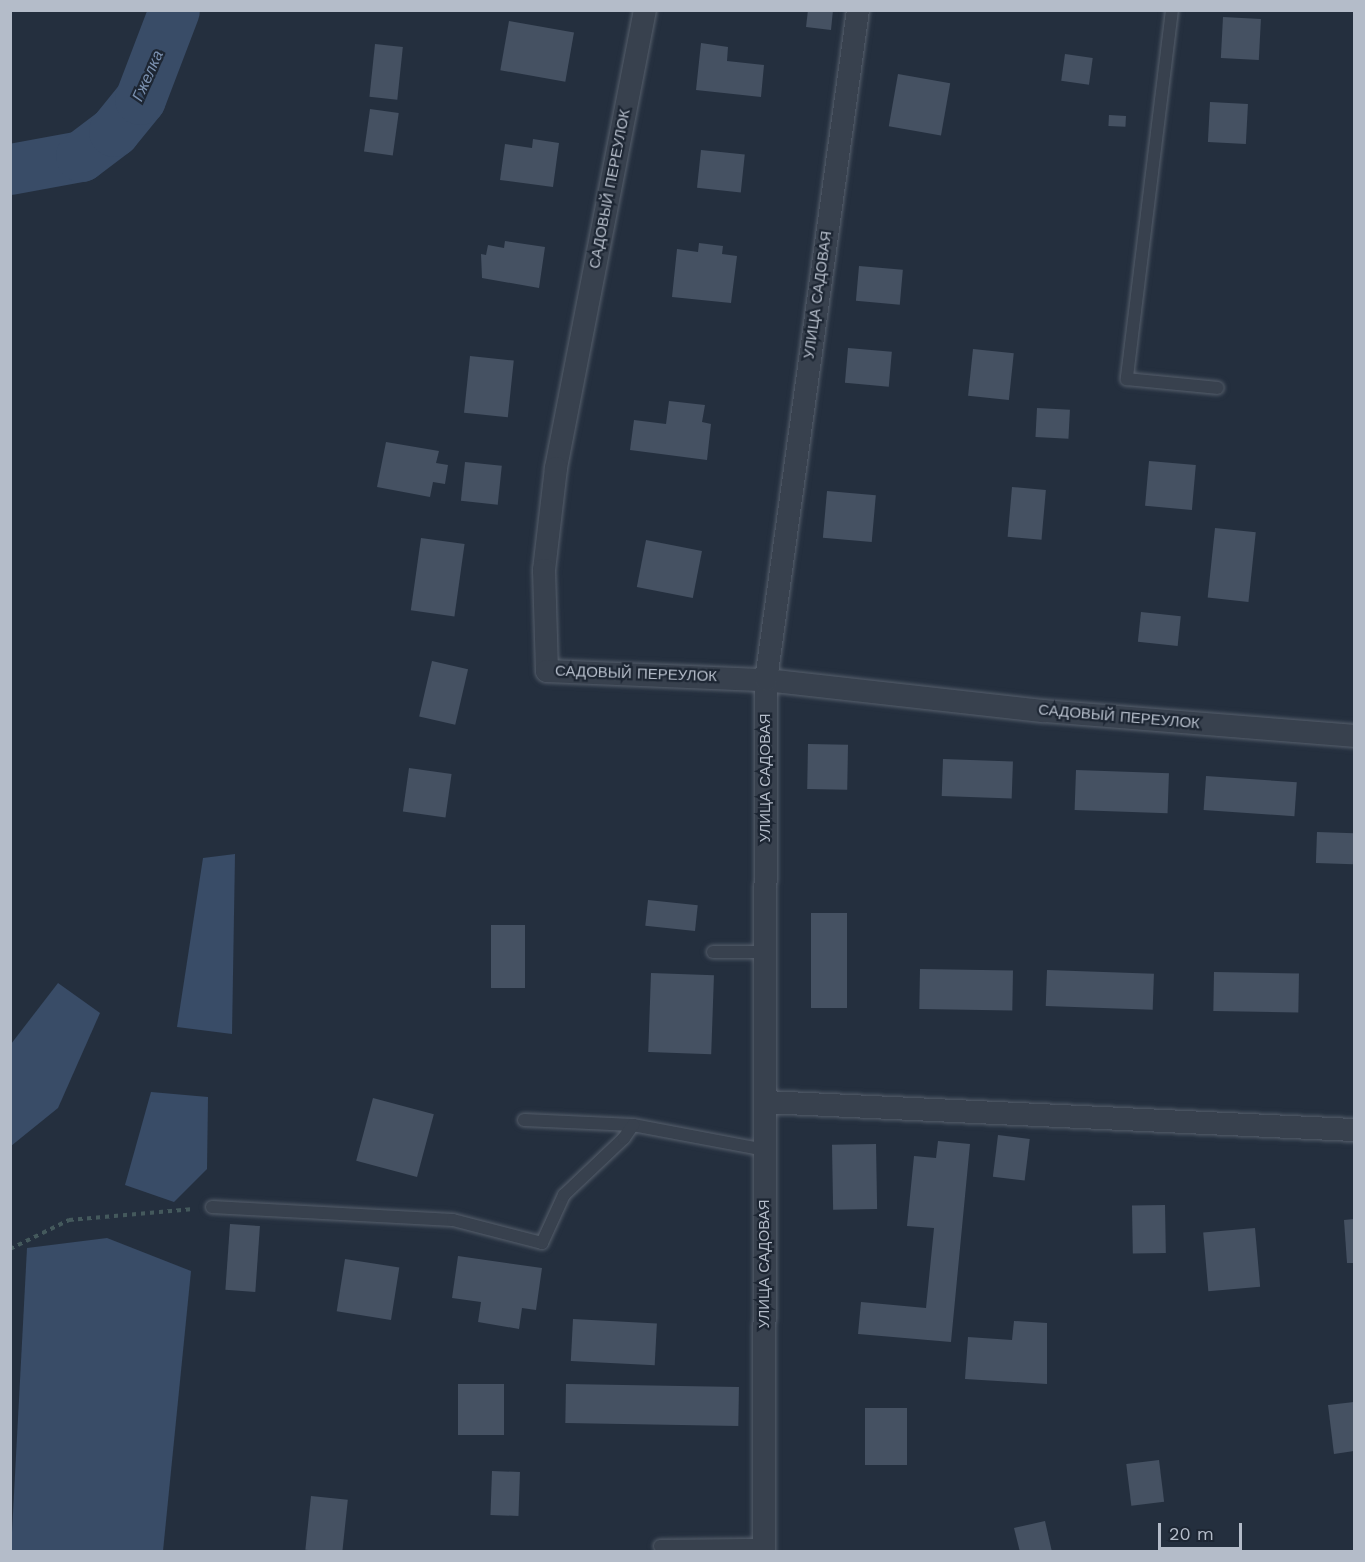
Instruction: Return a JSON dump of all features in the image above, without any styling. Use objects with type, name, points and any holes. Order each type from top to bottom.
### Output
[{"type":"street","name":"САДОВЫЙ ПЕРЕУЛОК","points":[[645,10],[556,468],[544,570],[548,671],[766,680],[1044,711],[1354,736]]},
{"type":"street","name":"УЛИЦА САДОВАЯ","points":[[764,1548],[766,680],[858,10]]},
{"type":"street","points":[[766,1102],[1354,1130]]},
{"type":"lane","points":[[1172,10],[1127,379],[1218,388]]},
{"type":"lane","points":[[713,952],[766,952]]},
{"type":"lane","points":[[524,1120],[633,1125],[765,1150]]},
{"type":"lane","points":[[212,1207],[453,1220],[542,1243],[564,1195],[624,1138],[633,1125]]},
{"type":"lane","points":[[660,1545],[764,1548]]},
{"type":"path","points":[[10,1249],[69,1220],[212,1207]]},
{"type":"water","points":[[235,854],[232,1034],[177,1027],[203,858]]},
{"type":"water","points":[[58,983],[100,1013],[58,1108],[11,1146],[11,1044]]},
{"type":"water","points":[[151,1092],[208,1097],[207,1169],[174,1202],[125,1185]]},
{"type":"water","points":[[107,1238],[191,1271],[163,1551],[11,1551],[27,1248]]},
{"type":"building","points":[[808,10],[833,10],[831,30],[806,27]]},
{"type":"building","points":[[1223,17],[1261,19],[1259,60],[1221,58]]},
{"type":"building","points":[[509,21],[574,32],[565,82],[500,70]]},
{"type":"building","points":[[701,43],[728,47],[727,61],[764,65],[761,97],[696,90]]},
{"type":"building","points":[[375,44],[403,47],[397,100],[369,97]]},
{"type":"building","points":[[1065,54],[1093,58],[1089,85],[1061,81]]},
{"type":"building","points":[[898,74],[950,83],[941,135],[889,126]]},
{"type":"building","points":[[1210,102],[1248,104],[1246,144],[1208,142]]},
{"type":"building","points":[[370,109],[399,113],[393,156],[364,152]]},
{"type":"building","points":[[1109,115],[1126,116],[1125,127],[1108,126]]},
{"type":"building","points":[[533,139],[559,143],[553,187],[500,180],[505,144],[532,148]]},
{"type":"building","points":[[701,150],[745,155],[741,192],[697,188]]},
{"type":"building","points":[[505,241],[545,247],[539,288],[482,278],[481,254],[486,255],[488,245],[504,248]]},
{"type":"building","points":[[699,243],[723,246],[722,254],[737,256],[731,303],[672,297],[677,249],[698,252]]},
{"type":"building","points":[[859,266],[903,270],[900,305],[856,301]]},
{"type":"building","points":[[848,348],[892,352],[889,387],[845,383]]},
{"type":"building","points":[[973,349],[1014,353],[1009,400],[968,396]]},
{"type":"building","points":[[470,356],[514,361],[508,417],[464,413]]},
{"type":"building","points":[[669,401],[705,405],[702,422],[711,424],[707,460],[630,450],[634,420],[666,424]]},
{"type":"building","points":[[1037,408],[1070,410],[1068,439],[1035,437]]},
{"type":"building","points":[[386,442],[439,451],[436,463],[448,465],[445,484],[433,482],[430,497],[377,487]]},
{"type":"building","points":[[1149,461],[1196,465],[1192,510],[1145,506]]},
{"type":"building","points":[[465,462],[502,466],[498,505],[461,501]]},
{"type":"building","points":[[1012,487],[1046,490],[1042,540],[1008,537]]},
{"type":"building","points":[[827,491],[876,495],[872,542],[823,538]]},
{"type":"building","points":[[1215,528],[1256,532],[1248,602],[1208,598]]},
{"type":"building","points":[[421,538],[465,544],[454,616],[411,610]]},
{"type":"building","points":[[646,540],[702,551],[693,598],[637,587]]},
{"type":"building","points":[[1141,612],[1181,616],[1178,646],[1138,642]]},
{"type":"building","points":[[432,661],[468,669],[455,725],[419,717]]},
{"type":"building","points":[[808,744],[848,745],[847,790],[807,789]]},
{"type":"building","points":[[943,759],[1013,761],[1012,798],[942,796]]},
{"type":"building","points":[[409,768],[452,774],[445,818],[403,812]]},
{"type":"building","points":[[1076,770],[1169,773],[1168,813],[1075,810]]},
{"type":"building","points":[[1206,776],[1297,782],[1294,816],[1204,810]]},
{"type":"building","points":[[1317,832],[1354,833],[1353,864],[1316,863]]},
{"type":"building","points":[[648,900],[698,905],[695,931],[645,926]]},
{"type":"building","points":[[811,913],[847,913],[847,1008],[811,1008]]},
{"type":"building","points":[[491,925],[525,925],[525,988],[491,988]]},
{"type":"building","points":[[920,969],[1013,971],[1012,1011],[919,1009]]},
{"type":"building","points":[[1047,970],[1154,974],[1153,1010],[1046,1006]]},
{"type":"building","points":[[1214,972],[1299,973],[1298,1012],[1213,1011]]},
{"type":"building","points":[[651,973],[714,975],[711,1054],[648,1052]]},
{"type":"building","points":[[373,1098],[434,1114],[417,1177],[356,1161]]},
{"type":"building","points":[[998,1135],[1030,1139],[1025,1181],[993,1177]]},
{"type":"building","points":[[938,1141],[970,1144],[951,1342],[858,1334],[861,1302],[926,1308],[934,1228],[907,1226],[914,1156],[936,1158]]},
{"type":"building","points":[[876,1144],[877,1209],[833,1210],[832,1145]]},
{"type":"building","points":[[1165,1205],[1166,1253],[1133,1254],[1132,1206]]},
{"type":"building","points":[[1354,1219],[1354,1263],[1347,1263],[1344,1220]]},
{"type":"building","points":[[230,1224],[260,1226],[255,1292],[225,1290]]},
{"type":"building","points":[[1255,1228],[1260,1287],[1208,1291],[1203,1233]]},
{"type":"building","points":[[458,1256],[542,1268],[536,1310],[522,1308],[519,1329],[478,1322],[481,1302],[452,1298]]},
{"type":"building","points":[[345,1259],[399,1268],[391,1320],[337,1311]]},
{"type":"building","points":[[573,1319],[657,1323],[655,1365],[571,1361]]},
{"type":"building","points":[[1014,1321],[1047,1323],[1047,1384],[965,1379],[968,1337],[1012,1340]]},
{"type":"building","points":[[458,1384],[504,1384],[504,1435],[458,1435]]},
{"type":"building","points":[[566,1384],[739,1387],[738,1426],[565,1423]]},
{"type":"building","points":[[1354,1402],[1354,1451],[1334,1454],[1328,1405]]},
{"type":"building","points":[[865,1408],[907,1408],[907,1465],[865,1465]]},
{"type":"building","points":[[1159,1460],[1164,1502],[1131,1506],[1126,1464]]},
{"type":"building","points":[[492,1471],[520,1472],[518,1516],[490,1515]]},
{"type":"building","points":[[311,1496],[348,1500],[342,1552],[305,1550]]},
{"type":"building","points":[[1045,1521],[1052,1552],[1020,1552],[1014,1528]]},
{"type":"waterway","name":"Гжелка","points":[[10,169],[81,156],[114,131],[140,99],[174,10]]}]
